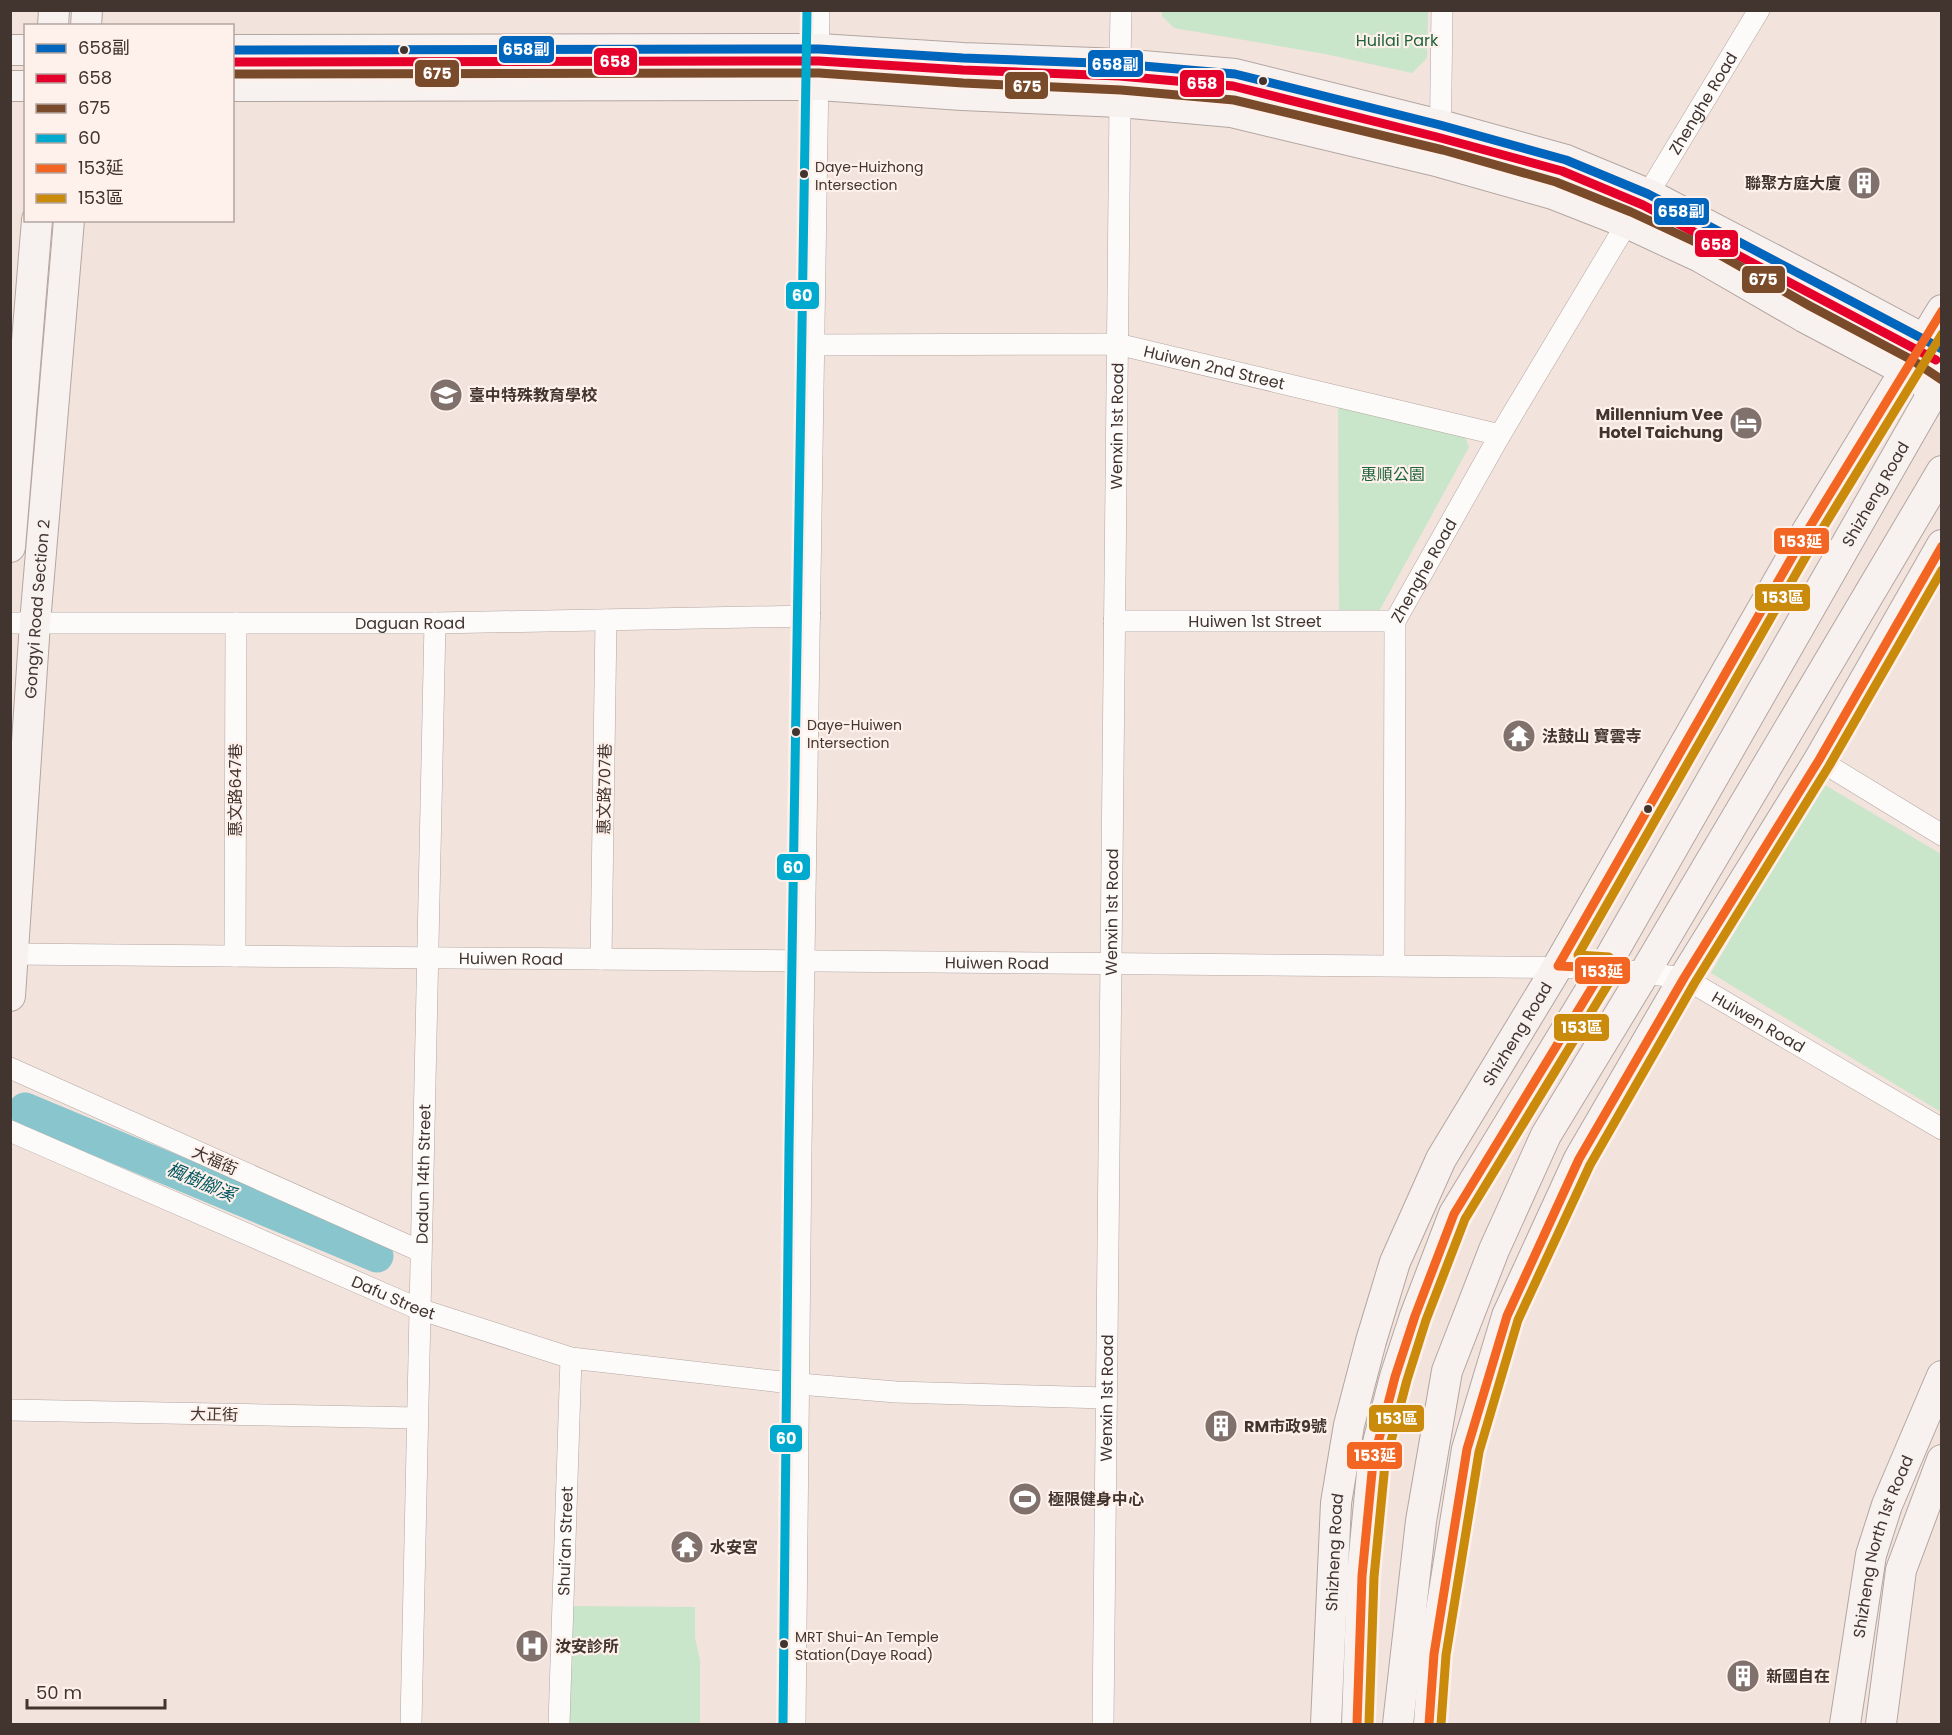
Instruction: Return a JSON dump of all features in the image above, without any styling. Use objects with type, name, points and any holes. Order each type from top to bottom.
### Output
[{"type":"street","points":[[795,1725],[800,1177],[819,10]]},
{"type":"street","points":[[1120,64],[1121,10]]},
{"type":"street","points":[[1440,162],[1442,10]]},
{"type":"street","name":"Zhenghe Road","points":[[1648,194],[1759,10]]},
{"type":"street","points":[[234,50],[819,49],[963,58],[1120,64],[1235,74],[1440,124],[1566,160],[1648,194],[1932,344]]},
{"type":"street","points":[[234,86],[819,85],[962,95],[1120,102],[1231,112],[1440,162],[1553,194],[1627,223],[1700,257],[1804,317],[1939,387]]},
{"type":"street","name":"Wenxin 1st Road","points":[[1103,1725],[1120,102]]},
{"type":"street","name":"Gongyi Road Section 2","points":[[10,547],[18,349],[37,222]]},
{"type":"street","name":"Gongyi Road Section 2","points":[[10,996],[23,623],[69,222]]},
{"type":"street","name":"Zhenghe Road","points":[[1394,965],[1395,621],[1500,435],[1627,223]]},
{"type":"street","name":"Shizheng Road","points":[[1326,1725],[1336,1503],[1349,1425],[1395,1262],[1441,1160],[1558,966],[1803,538],[1906,371],[1932,344],[1941,310]]},
{"type":"street","name":"Huiwen 2nd Street","points":[[815,345],[1117,344],[1500,435]]},
{"type":"street","name":"Shizheng Road","points":[[1357,1725],[1362,1576],[1373,1462],[1395,1377],[1414,1316],[1454,1214],[1604,968],[1939,387]]},
{"type":"street","points":[[1398,1725],[1421,1521],[1447,1371],[1494,1250],[1546,1135],[1941,471]]},
{"type":"street","points":[[1430,1725],[1434,1654],[1467,1449],[1507,1316],[1579,1160],[1684,978],[1819,760],[1941,545]]},
{"type":"street","name":"Daguan Road","points":[[23,623],[435,623],[810,616]]},
{"type":"street","name":"惠文路707巷","points":[[601,959],[606,620]]},
{"type":"street","name":"Huiwen 1st Street","points":[[1114,621],[1395,621]]},
{"type":"street","name":"惠文路647巷","points":[[235,956],[236,623]]},
{"type":"street","name":"Dadun 14th Street","points":[[411,1725],[435,623]]},
{"type":"street","points":[[1819,760],[1941,836]]},
{"type":"street","name":"Huiwen Road","points":[[12,954],[1604,968],[1684,978],[1941,1129]]},
{"type":"street","name":"大福街","points":[[10,1068],[420,1251]]},
{"type":"street","name":"Dafu Street","points":[[10,1131],[419,1309],[571,1358],[799,1384],[896,1392],[1107,1398]]},
{"type":"street","name":"Shui’an Street","points":[[559,1725],[571,1358]]},
{"type":"street","name":"Shizheng North 1st Road","points":[[1845,1725],[1871,1556],[1887,1505],[1941,1376]]},
{"type":"street","name":"大正街","points":[[10,1410],[417,1418]]},
{"type":"street","name":"Shizheng North 1st Road","points":[[1881,1725],[1901,1570],[1941,1460]]},
{"type":"green space","name":"Huilai Park","points":[[1162,11],[1428,11],[1427,58],[1412,73],[1325,54],[1174,28],[1162,16]]},
{"type":"green space","name":"惠順公園","points":[[1338,404],[1464,435],[1469,447],[1377,615],[1339,615]]},
{"type":"green space","points":[[1820,782],[1941,854],[1941,1112],[1711,973]]},
{"type":"green space","points":[[569,1606],[695,1607],[695,1638],[700,1660],[700,1724],[568,1724]]},
{"type":"waterway","name":"楓樹腳溪","points":[[25,1109],[377,1256]]},
{"type":"transit line","name":"60","points":[[783,1724],[789,1148],[807,10]]},
{"type":"transit line","name":"658副","points":[[234,50],[819,49],[963,58],[1120,64],[1235,74],[1440,125],[1566,160],[1648,194],[1942,349]]},
{"type":"transit line","name":"658","points":[[234,62],[819,61],[1119,76],[1233,86],[1562,171],[1643,205],[1936,360]]},
{"type":"transit line","name":"675","points":[[234,74],[819,73],[963,83],[1121,90],[1234,100],[1443,150],[1556,182],[1631,212],[1706,247],[1912,360],[1942,380]]},
{"type":"transit line","name":"153延","points":[[1357,1724],[1362,1576],[1373,1462],[1395,1377],[1415,1316],[1454,1214],[1604,968],[1558,966],[1803,538],[1942,311]]},
{"type":"transit line","name":"153區","points":[[1369,1724],[1374,1577],[1385,1464],[1407,1380],[1426,1320],[1465,1219],[1615,973],[1615,964],[1609,957],[1578,955],[1813,544],[1942,334]]},
{"type":"transit line","name":"153延","points":[[1429,1724],[1434,1654],[1467,1449],[1507,1316],[1579,1159],[1684,978],[1819,760],[1942,546]]},
{"type":"transit line","name":"153區","points":[[1441,1724],[1446,1655],[1479,1452],[1518,1320],[1590,1165],[1694,984],[1829,766],[1942,570]]},
{"type":"place","name":"Daye-Huizhong Intersection","points":[[804,174]]},
{"type":"place","name":"聯聚方庭大廈","points":[[1864,183]]},
{"type":"place","name":"臺中特殊教育學校","points":[[446,395]]},
{"type":"place","name":"Millennium Vee Hotel Taichung","points":[[1746,423]]},
{"type":"place","name":"Daye-Huiwen Intersection","points":[[796,732]]},
{"type":"place","name":"法鼓山 寶雲寺","points":[[1519,736]]},
{"type":"place","name":"RM市政9號","points":[[1221,1426]]},
{"type":"place","name":"極限健身中心","points":[[1025,1499]]},
{"type":"place","name":"水安宮","points":[[687,1547]]},
{"type":"place","name":"MRT Shui-An Temple Station(Daye Road)","points":[[784,1644]]},
{"type":"place","name":"汝安診所","points":[[532,1646]]},
{"type":"place","name":"新國自在","points":[[1743,1676]]}]
